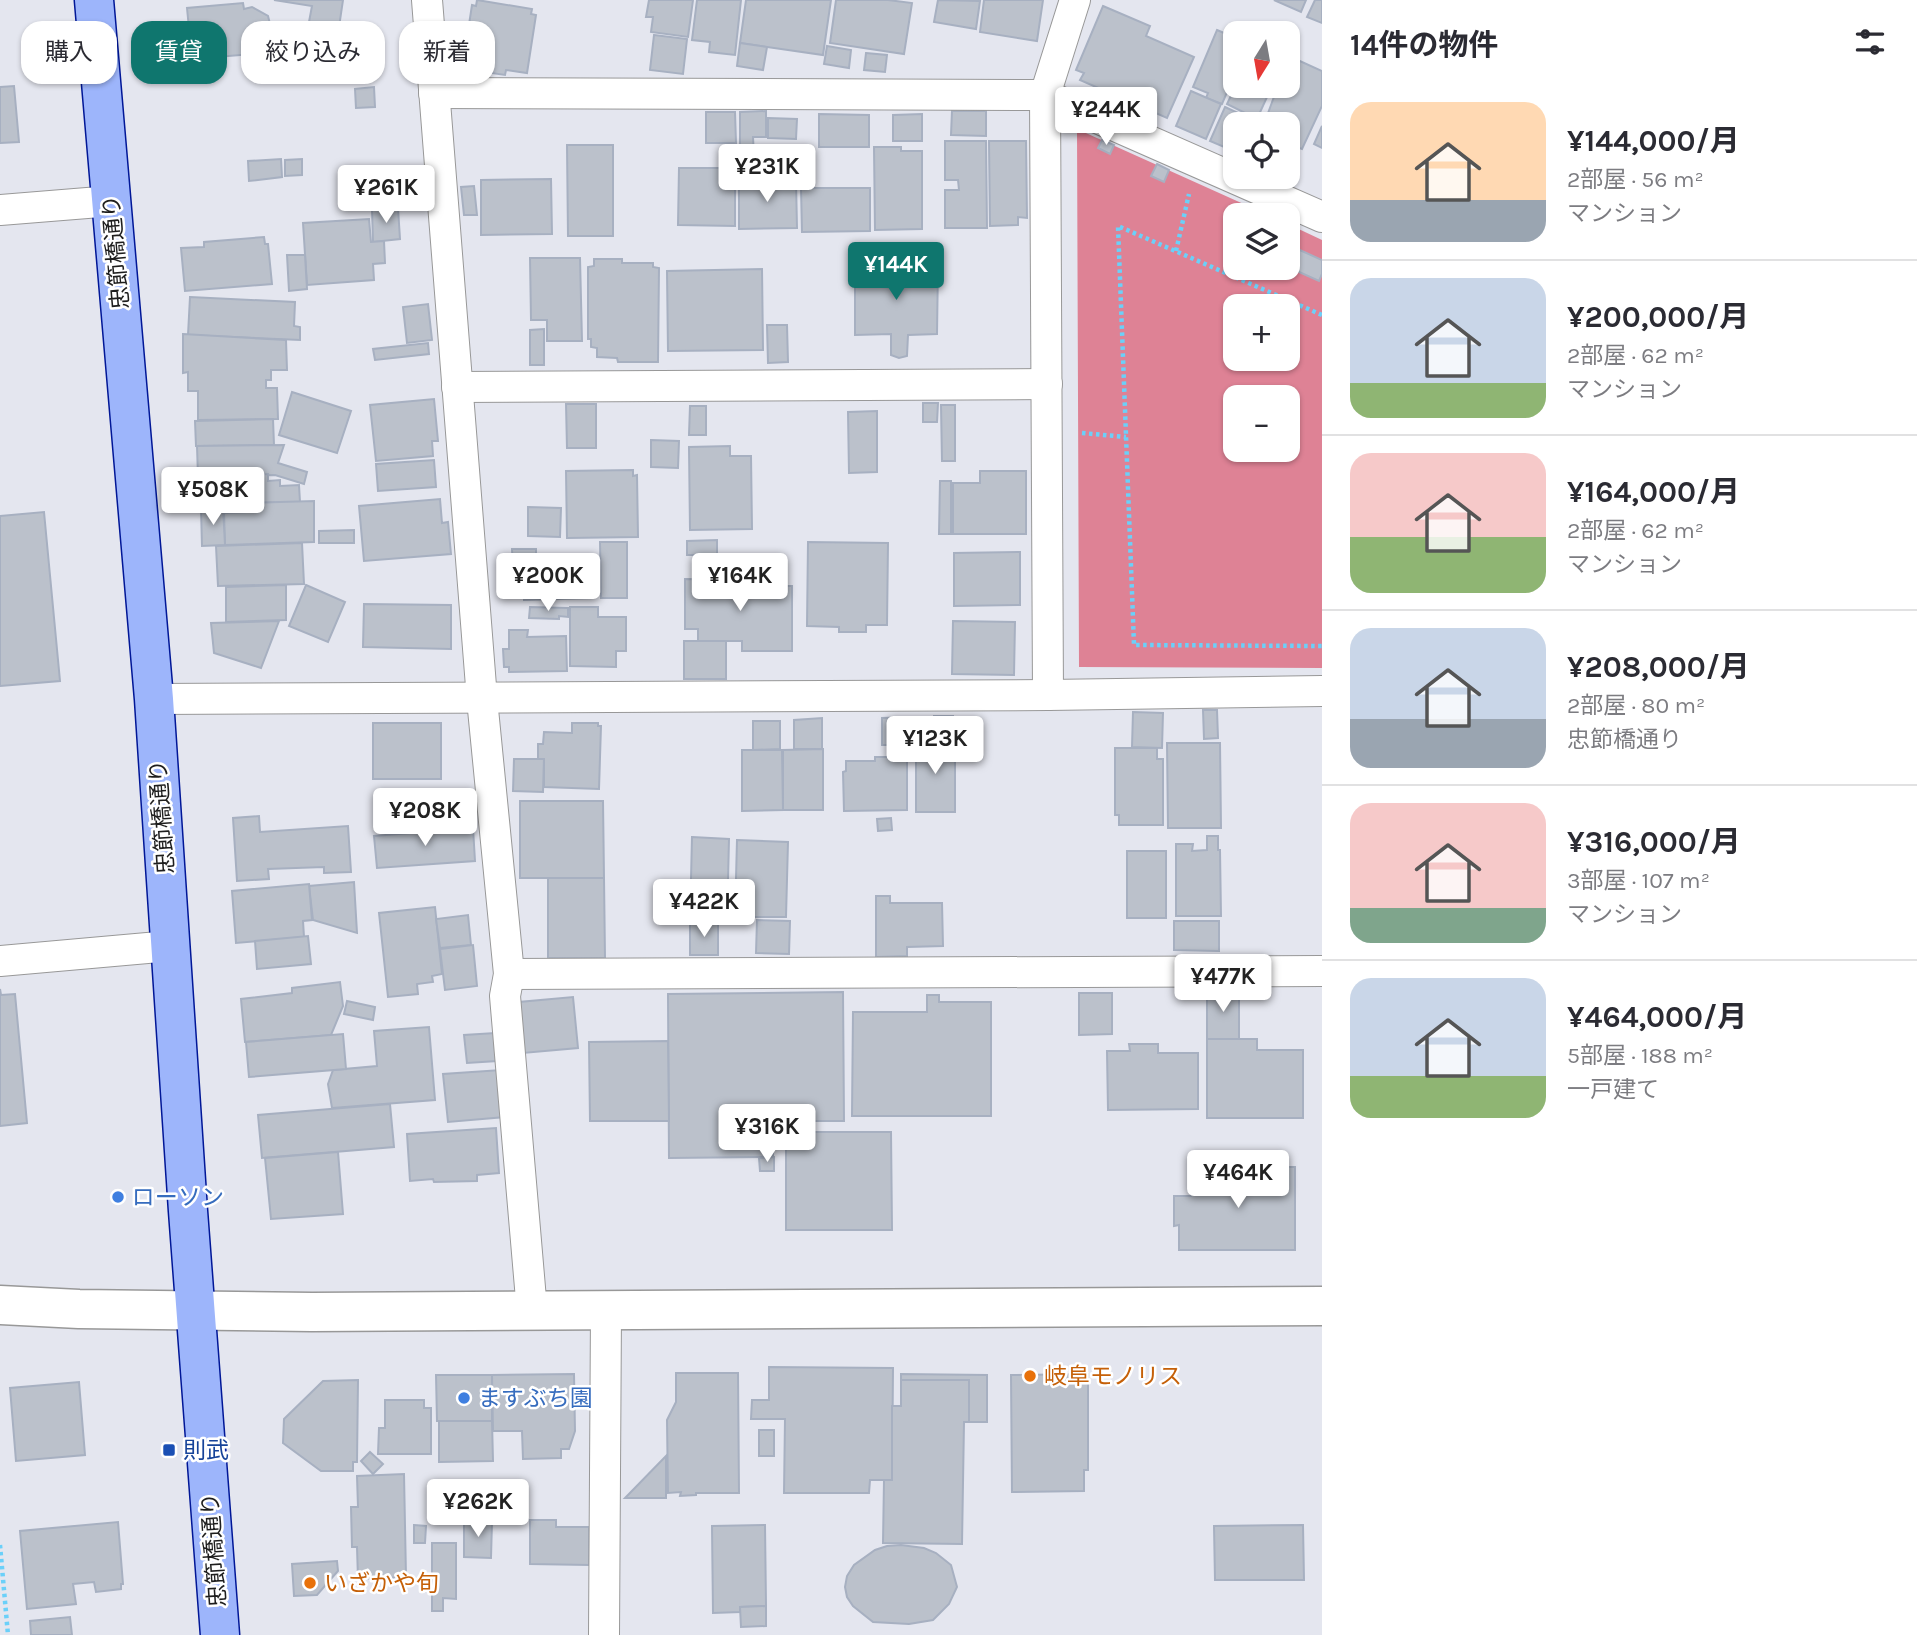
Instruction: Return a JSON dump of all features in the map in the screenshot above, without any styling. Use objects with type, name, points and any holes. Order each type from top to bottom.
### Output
[{"type":"main road","name":"忠節橋通り","points":[[94,0],[154,699],[195,1311],[220,1635]]},
{"type":"street","points":[[427,0],[482,699],[509,974],[505,996],[532,1311]]},
{"type":"street","points":[[1048,695],[1045,95],[1074,0]]},
{"type":"street","points":[[434,93],[1045,95],[1322,218]]},
{"type":"street","points":[[0,210],[112,201]]},
{"type":"street","points":[[457,387],[1047,384]]},
{"type":"street","points":[[154,699],[482,699],[1322,691]]},
{"type":"street","points":[[0,961],[170,946]]},
{"type":"street","points":[[509,974],[1322,971]]},
{"type":"street","points":[[0,1305],[195,1311],[1322,1306]]},
{"type":"street","points":[[604,1635],[607,1311]]},
{"type":"path","points":[[1176,251],[1196,162]]},
{"type":"path","points":[[1322,315],[1118,226],[1134,645],[1322,646]]},
{"type":"path","points":[[1047,429],[1126,437]]},
{"type":"path","points":[[0,1545],[8,1635]]},
{"type":"shaded area","points":[[1077,129],[1241,203],[1223,203],[1223,280],[1300,280],[1300,230],[1322,240],[1322,668],[1079,667]]},
{"type":"building","points":[[274,0],[343,0],[340,21],[309,21],[312,6]]},
{"type":"building","points":[[477,0],[532,9],[531,14],[536,15],[527,73],[506,70],[505,75],[495,74],[495,21],[470,21],[472,5],[476,6]]},
{"type":"building","points":[[649,0],[693,0],[688,37],[651,32],[653,17],[646,17]]},
{"type":"building","points":[[697,0],[741,0],[735,55],[709,52],[710,42],[692,40]]},
{"type":"building","points":[[746,0],[831,0],[823,55],[740,43]]},
{"type":"building","points":[[836,0],[912,3],[904,54],[830,43]]},
{"type":"building","points":[[938,0],[980,1],[976,29],[934,22]]},
{"type":"building","points":[[984,0],[1043,0],[1037,41],[980,32]]},
{"type":"building","points":[[1274,0],[1306,0],[1301,12]]},
{"type":"building","points":[[1315,0],[1322,0],[1322,23],[1307,17]]},
{"type":"building","points":[[243,3],[244,9],[252,7],[268,16],[269,21],[241,21],[241,55],[227,56],[227,21],[188,21],[187,8]]},
{"type":"building","points":[[1103,6],[1150,26],[1146,36],[1194,57],[1167,118],[1080,80],[1084,73],[1076,70]]},
{"type":"building","points":[[1217,30],[1223,33],[1225,98],[1222,104],[1206,98],[1208,93],[1193,87]]},
{"type":"building","points":[[654,35],[687,39],[683,74],[650,70]]},
{"type":"building","points":[[740,43],[767,47],[763,70],[737,66]]},
{"type":"building","points":[[827,46],[851,50],[849,68],[824,64]]},
{"type":"building","points":[[866,53],[887,55],[885,72],[864,70]]},
{"type":"building","points":[[1300,61],[1322,71],[1322,106],[1302,149],[1300,112],[1268,112],[1274,98],[1300,98]]},
{"type":"building","points":[[14,86],[19,142],[0,143],[0,87]]},
{"type":"building","points":[[374,87],[375,107],[356,108],[355,89]]},
{"type":"building","points":[[1191,91],[1221,104],[1206,139],[1176,126]]},
{"type":"building","points":[[1230,98],[1267,98],[1260,112],[1243,112],[1227,104]]},
{"type":"building","points":[[1225,107],[1236,112],[1223,112],[1223,146],[1210,141]]},
{"type":"building","points":[[766,111],[766,137],[753,137],[754,157],[740,157],[740,112]]},
{"type":"building","points":[[952,111],[986,111],[986,136],[951,135]]},
{"type":"building","points":[[706,112],[735,112],[736,143],[706,143]]},
{"type":"building","points":[[819,114],[869,115],[869,147],[819,147]]},
{"type":"building","points":[[922,114],[922,141],[893,141],[893,115]]},
{"type":"building","points":[[768,118],[797,119],[796,139],[768,138]]},
{"type":"building","points":[[1322,126],[1322,148],[1314,144]]},
{"type":"building","points":[[1102,140],[1114,145],[1110,154],[1098,148]]},
{"type":"building","points":[[945,141],[986,141],[987,228],[945,228],[945,190],[959,190],[958,180],[945,180]]},
{"type":"building","points":[[989,141],[1026,141],[1027,218],[1018,217],[1018,225],[990,226]]},
{"type":"building","points":[[567,145],[613,145],[613,236],[568,236]]},
{"type":"building","points":[[874,147],[901,147],[901,151],[922,151],[922,229],[875,230]]},
{"type":"building","points":[[281,159],[282,177],[249,181],[248,161]]},
{"type":"building","points":[[302,159],[302,175],[285,176],[285,160]]},
{"type":"building","points":[[1157,164],[1169,170],[1164,182],[1151,176]]},
{"type":"building","points":[[679,168],[735,168],[735,226],[678,225]]},
{"type":"building","points":[[767,176],[768,182],[796,181],[797,228],[739,229],[739,177]]},
{"type":"building","points":[[551,179],[552,234],[481,235],[481,180]]},
{"type":"building","points":[[474,186],[477,215],[464,215],[461,187]]},
{"type":"building","points":[[801,188],[870,188],[870,231],[802,232]]},
{"type":"building","points":[[398,208],[400,239],[373,242],[372,209]]},
{"type":"building","points":[[369,219],[371,242],[384,241],[385,263],[373,264],[374,280],[307,285],[303,223]]},
{"type":"building","points":[[264,237],[265,244],[268,244],[272,284],[185,291],[181,248],[204,247],[204,242]]},
{"type":"building","points":[[1300,250],[1322,260],[1319,281],[1300,272]]},
{"type":"building","points":[[287,255],[305,255],[307,289],[289,291]]},
{"type":"building","points":[[530,258],[580,258],[582,341],[547,341],[547,320],[531,320]]},
{"type":"building","points":[[594,259],[653,263],[653,267],[659,268],[658,362],[618,362],[617,358],[597,357],[597,348],[591,347],[591,339],[588,339],[588,267],[594,266]]},
{"type":"building","points":[[855,264],[938,264],[937,334],[908,335],[907,356],[899,358],[891,355],[891,334],[855,335]]},
{"type":"building","points":[[762,269],[763,350],[668,351],[667,271]]},
{"type":"building","points":[[190,297],[295,302],[294,326],[300,327],[300,340],[188,335]]},
{"type":"building","points":[[428,304],[432,340],[407,343],[403,307]]},
{"type":"building","points":[[767,325],[787,325],[788,362],[768,363]]},
{"type":"building","points":[[544,329],[544,365],[530,365],[530,330]]},
{"type":"building","points":[[183,334],[286,340],[287,370],[271,370],[271,380],[266,380],[266,388],[277,388],[278,419],[198,420],[198,391],[188,391],[188,372],[183,373]]},
{"type":"building","points":[[428,343],[429,354],[375,360],[373,349]]},
{"type":"building","points":[[292,392],[351,411],[337,453],[279,435]]},
{"type":"building","points":[[434,399],[438,441],[432,441],[433,456],[376,461],[370,405]]},
{"type":"building","points":[[923,403],[938,403],[937,422],[923,422]]},
{"type":"building","points":[[566,404],[596,404],[596,448],[567,448]]},
{"type":"building","points":[[941,405],[955,405],[955,461],[942,461]]},
{"type":"building","points":[[690,406],[706,406],[706,435],[689,435]]},
{"type":"building","points":[[877,411],[877,472],[849,473],[848,412]]},
{"type":"building","points":[[273,419],[274,445],[196,446],[195,421]]},
{"type":"building","points":[[651,440],[679,441],[678,468],[651,467]]},
{"type":"building","points":[[284,445],[278,463],[307,472],[304,484],[275,475],[198,477],[197,446]]},
{"type":"building","points":[[730,446],[730,456],[751,456],[752,529],[690,530],[689,447]]},
{"type":"building","points":[[434,460],[436,487],[378,491],[376,464]]},
{"type":"building","points":[[633,470],[633,476],[637,475],[638,537],[567,538],[566,471]]},
{"type":"building","points":[[980,471],[1026,471],[1026,534],[953,534],[953,483],[980,483]]},
{"type":"building","points":[[268,474],[268,481],[280,480],[280,486],[299,485],[300,502],[204,504],[203,477]]},
{"type":"building","points":[[940,481],[951,481],[951,534],[939,534]]},
{"type":"building","points":[[440,499],[442,523],[448,522],[451,554],[364,561],[359,506]]},
{"type":"building","points":[[314,501],[314,542],[225,545],[224,513],[246,512],[246,503]]},
{"type":"building","points":[[528,507],[561,508],[560,537],[528,536]]},
{"type":"building","points":[[201,508],[223,508],[225,545],[202,546]]},
{"type":"building","points":[[44,512],[60,681],[0,686],[0,516]]},
{"type":"building","points":[[354,530],[354,543],[319,543],[319,531]]},
{"type":"building","points":[[717,540],[717,555],[687,555],[687,541]]},
{"type":"building","points":[[600,542],[627,542],[627,598],[601,598]]},
{"type":"building","points":[[808,542],[888,543],[887,625],[866,625],[866,632],[839,632],[839,627],[807,626]]},
{"type":"building","points":[[302,543],[304,584],[218,586],[216,546]]},
{"type":"building","points":[[512,549],[536,549],[536,561],[590,555],[592,598],[524,600],[524,569],[513,569]]},
{"type":"building","points":[[1020,552],[1020,605],[954,606],[954,553]]},
{"type":"building","points":[[685,579],[752,580],[752,586],[792,586],[792,651],[742,651],[742,641],[698,641],[698,629],[685,629]]},
{"type":"building","points":[[286,585],[286,620],[226,622],[226,587]]},
{"type":"building","points":[[306,585],[345,602],[328,642],[289,626]]},
{"type":"building","points":[[364,604],[451,605],[451,649],[363,647]]},
{"type":"building","points":[[530,607],[568,608],[568,617],[529,618]]},
{"type":"building","points":[[570,607],[598,607],[598,617],[626,617],[626,651],[616,651],[616,667],[570,666]]},
{"type":"building","points":[[279,621],[261,668],[214,653],[211,623]]},
{"type":"building","points":[[953,621],[1015,622],[1014,675],[952,674]]},
{"type":"building","points":[[509,630],[528,630],[527,637],[566,636],[567,671],[509,672],[509,667],[504,667],[503,649],[509,649]]},
{"type":"building","points":[[684,641],[726,641],[726,679],[684,679]]},
{"type":"building","points":[[1203,710],[1217,710],[1218,738],[1204,739]]},
{"type":"building","points":[[1133,712],[1163,713],[1162,748],[1132,747]]},
{"type":"building","points":[[934,716],[953,716],[953,738],[934,738]]},
{"type":"building","points":[[912,717],[912,745],[882,745],[882,718]]},
{"type":"building","points":[[822,718],[822,749],[794,749],[794,720]]},
{"type":"building","points":[[753,721],[780,721],[780,749],[753,750]]},
{"type":"building","points":[[373,723],[441,723],[441,779],[373,779]]},
{"type":"building","points":[[572,723],[598,723],[598,726],[601,726],[599,789],[544,787],[544,759],[538,759],[538,744],[543,744],[544,732],[572,733]]},
{"type":"building","points":[[916,737],[932,737],[932,741],[955,741],[955,812],[916,812]]},
{"type":"building","points":[[1167,743],[1220,743],[1221,828],[1168,828]]},
{"type":"building","points":[[1115,748],[1157,748],[1157,759],[1163,759],[1163,825],[1119,825],[1119,815],[1115,815]]},
{"type":"building","points":[[823,749],[823,810],[783,810],[783,750]]},
{"type":"building","points":[[742,750],[782,750],[783,810],[742,811]]},
{"type":"building","points":[[875,757],[907,757],[907,810],[844,811],[843,772],[846,771],[846,761],[875,761]]},
{"type":"building","points":[[514,759],[544,759],[543,792],[513,791]]},
{"type":"building","points":[[520,801],[603,801],[604,878],[520,878]]},
{"type":"building","points":[[259,816],[260,832],[348,826],[351,872],[324,873],[324,867],[268,869],[269,879],[237,881],[233,818]]},
{"type":"building","points":[[891,818],[892,830],[878,831],[877,819]]},
{"type":"building","points":[[473,828],[475,861],[377,868],[374,836]]},
{"type":"building","points":[[1207,836],[1218,836],[1221,916],[1176,916],[1176,844],[1193,844],[1192,851],[1207,850]]},
{"type":"building","points":[[692,837],[729,839],[727,922],[690,921]]},
{"type":"building","points":[[737,840],[788,842],[786,917],[735,917]]},
{"type":"building","points":[[1127,851],[1166,851],[1166,918],[1127,918]]},
{"type":"building","points":[[548,878],[604,878],[605,958],[548,958]]},
{"type":"building","points":[[354,882],[357,933],[313,920],[309,886]]},
{"type":"building","points":[[309,884],[312,920],[303,921],[304,937],[236,943],[232,891]]},
{"type":"building","points":[[876,896],[890,896],[890,903],[942,903],[943,946],[907,947],[907,956],[876,957]]},
{"type":"building","points":[[435,907],[442,974],[432,976],[433,982],[417,984],[418,994],[388,997],[379,913]]},
{"type":"building","points":[[468,915],[471,945],[440,948],[436,919]]},
{"type":"building","points":[[757,920],[790,921],[789,954],[756,953]]},
{"type":"building","points":[[1174,921],[1219,921],[1219,951],[1174,950]]},
{"type":"building","points":[[690,924],[718,924],[718,955],[690,955]]},
{"type":"building","points":[[308,936],[311,964],[257,969],[255,941]]},
{"type":"building","points":[[473,945],[477,986],[445,990],[440,949]]},
{"type":"building","points":[[340,982],[343,1006],[331,1035],[245,1042],[241,999],[292,993],[292,988]]},
{"type":"building","points":[[0,989],[1,995],[15,994],[27,1123],[0,1126]]},
{"type":"building","points":[[1239,989],[1239,1039],[1207,1039],[1207,990]]},
{"type":"building","points":[[843,992],[844,1121],[773,1121],[773,1157],[669,1158],[668,994]]},
{"type":"building","points":[[1079,993],[1112,993],[1112,1034],[1079,1035]]},
{"type":"building","points":[[927,995],[939,995],[939,1002],[991,1002],[991,1116],[852,1116],[853,1012],[927,1012]]},
{"type":"building","points":[[573,997],[578,1048],[523,1053],[519,1002]]},
{"type":"building","points":[[347,1001],[375,1007],[373,1020],[344,1014]]},
{"type":"building","points":[[429,1027],[435,1100],[332,1108],[328,1084],[333,1070],[377,1066],[374,1031]]},
{"type":"building","points":[[495,1033],[497,1061],[467,1063],[464,1035]]},
{"type":"building","points":[[343,1034],[346,1069],[249,1077],[246,1042]]},
{"type":"building","points":[[1207,1039],[1257,1039],[1257,1050],[1303,1050],[1303,1118],[1207,1118]]},
{"type":"building","points":[[668,1041],[669,1121],[590,1121],[589,1042]]},
{"type":"building","points":[[1129,1044],[1158,1044],[1158,1053],[1198,1053],[1198,1109],[1108,1110],[1107,1051],[1130,1051]]},
{"type":"building","points":[[501,1070],[505,1117],[448,1122],[443,1074]]},
{"type":"building","points":[[390,1104],[394,1147],[262,1158],[258,1115]]},
{"type":"building","points":[[496,1128],[499,1173],[477,1175],[477,1181],[410,1181],[407,1134]]},
{"type":"building","points":[[786,1132],[891,1132],[892,1230],[786,1230]]},
{"type":"building","points":[[338,1152],[343,1214],[271,1219],[265,1158]]},
{"type":"building","points":[[774,1157],[774,1171],[760,1171],[759,1158]]},
{"type":"building","points":[[1191,1167],[1295,1167],[1295,1250],[1179,1250],[1179,1225],[1174,1226],[1174,1196],[1191,1196]]},
{"type":"building","points":[[769,1367],[893,1368],[892,1480],[870,1480],[869,1493],[784,1493],[785,1419],[751,1419],[752,1400],[769,1400]]},
{"type":"building","points":[[676,1373],[738,1373],[739,1493],[696,1493],[680,1496],[681,1492],[668,1493],[667,1420],[676,1402]]},
{"type":"building","points":[[574,1374],[575,1431],[569,1449],[561,1449],[561,1458],[523,1459],[522,1431],[493,1431],[492,1375]]},
{"type":"building","points":[[901,1374],[987,1375],[987,1422],[969,1422],[969,1380],[901,1380]]},
{"type":"building","points":[[1088,1374],[1088,1470],[1084,1470],[1084,1491],[1012,1492],[1011,1375]]},
{"type":"building","name":"ますぶち園","points":[[436,1375],[492,1375],[492,1421],[437,1421]]},
{"type":"building","points":[[358,1380],[357,1462],[353,1462],[353,1471],[321,1471],[283,1443],[284,1419],[323,1381]]},
{"type":"building","points":[[901,1380],[969,1380],[969,1422],[964,1422],[962,1544],[883,1543],[884,1480],[892,1480],[892,1406],[901,1406]]},
{"type":"building","points":[[79,1382],[85,1455],[16,1461],[10,1388]]},
{"type":"building","points":[[385,1400],[424,1400],[424,1408],[431,1408],[431,1454],[378,1454],[379,1428],[385,1428]]},
{"type":"building","points":[[439,1421],[492,1421],[493,1461],[439,1462]]},
{"type":"building","points":[[759,1430],[774,1430],[774,1456],[759,1456]]},
{"type":"building","points":[[370,1452],[383,1464],[373,1474],[361,1461]]},
{"type":"building","points":[[666,1456],[666,1498],[625,1498]]},
{"type":"building","points":[[404,1474],[406,1577],[358,1579],[357,1547],[352,1547],[351,1507],[358,1507],[357,1476]]},
{"type":"building","points":[[530,1520],[556,1520],[556,1527],[589,1527],[589,1565],[530,1564]]},
{"type":"building","points":[[464,1521],[492,1522],[491,1558],[464,1557]]},
{"type":"building","points":[[118,1522],[123,1584],[121,1589],[96,1592],[94,1582],[73,1584],[76,1604],[27,1609],[20,1531]]},
{"type":"building","points":[[414,1525],[426,1526],[425,1543],[414,1543]]},
{"type":"building","points":[[765,1525],[766,1606],[740,1607],[740,1612],[713,1613],[712,1526]]},
{"type":"building","points":[[1303,1525],[1304,1580],[1215,1580],[1214,1526]]},
{"type":"building","points":[[432,1543],[456,1543],[456,1599],[443,1598],[443,1611],[432,1611]]},
{"type":"building","points":[[887,1546],[924,1548],[936,1553],[951,1565],[957,1587],[949,1604],[933,1620],[909,1624],[873,1622],[853,1606],[847,1597],[847,1576],[854,1565],[875,1550]]},
{"type":"building","name":"いざかや旬","points":[[337,1561],[338,1571],[317,1595],[294,1596],[292,1564]]},
{"type":"building","points":[[766,1606],[766,1626],[741,1627],[740,1607]]},
{"type":"building","points":[[70,1617],[72,1635],[31,1635],[30,1621]]},
{"type":"place","name":"ローソン","points":[[118,1197]]},
{"type":"place","name":"岐阜モノリス","points":[[1030,1376]]},
{"type":"place","name":"ますぶち園","points":[[464,1398]]},
{"type":"place","name":"則武","points":[[169,1450]]},
{"type":"place","name":"いざかや旬","points":[[310,1583]]}]
